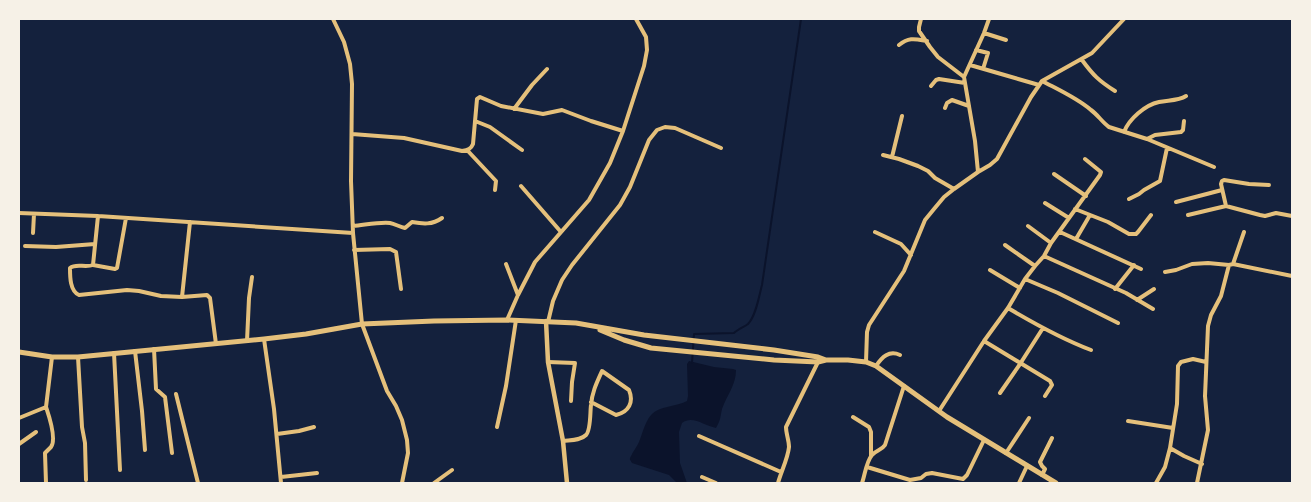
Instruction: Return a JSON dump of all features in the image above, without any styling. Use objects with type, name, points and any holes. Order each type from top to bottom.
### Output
[{"type":"main road","points":[[19,352],[52,357],[78,357],[264,339],[362,324],[507,320],[576,323],[644,335],[702,341],[818,359],[866,362],[876,366],[939,411],[984,440],[1056,483]]},
{"type":"main road","points":[[590,326],[651,348],[774,360],[818,359]]},
{"type":"street","points":[[334,19],[344,42],[350,64],[352,84],[353,233],[362,324],[387,391],[396,406],[404,427],[408,453],[402,483]]},
{"type":"street","points":[[507,320],[535,262],[593,194],[610,163],[623,131],[644,66],[647,50],[646,37],[636,19]]},
{"type":"street","points":[[921,19],[918,27],[919,31],[938,57],[964,77]]},
{"type":"street","points":[[978,172],[975,141],[964,77],[989,19]]},
{"type":"street","points":[[866,362],[869,325],[904,272],[925,220],[954,189],[990,165],[997,158],[1031,97],[1041,83],[1092,53],[1124,19]]},
{"type":"street","points":[[984,33],[1006,40]]},
{"type":"street","points":[[899,45],[909,39],[927,41]]},
{"type":"street","points":[[976,50],[988,53],[984,69]]},
{"type":"street","points":[[1082,60],[1092,74],[1115,91]]},
{"type":"street","points":[[970,65],[1041,83],[1083,104],[1109,127],[1147,139],[1214,167]]},
{"type":"street","points":[[514,109],[547,69]]},
{"type":"street","points":[[931,86],[939,79],[965,83]]},
{"type":"street","points":[[352,134],[404,138],[462,151],[468,150],[473,144],[477,99],[480,96],[501,106],[543,114],[562,110],[623,131]]},
{"type":"street","points":[[1124,132],[1126,126],[1133,118],[1155,102],[1176,100],[1186,96]]},
{"type":"street","points":[[945,108],[947,103],[952,100],[969,106]]},
{"type":"street","points":[[892,158],[902,116]]},
{"type":"street","points":[[474,121],[490,127],[522,150]]},
{"type":"street","points":[[1147,139],[1155,135],[1182,132],[1184,121]]},
{"type":"street","points":[[567,483],[563,440],[548,362],[547,322],[562,280],[620,205],[630,187],[649,140],[658,130],[665,127],[675,128],[721,148]]},
{"type":"street","points":[[1129,199],[1160,181],[1167,148]]},
{"type":"street","points":[[468,150],[496,181],[495,190]]},
{"type":"street","points":[[883,155],[928,171],[935,178],[954,189]]},
{"type":"street","points":[[939,411],[984,341],[1008,308],[1025,279],[1044,256],[1051,243],[1100,175],[1101,172],[1085,159]]},
{"type":"street","points":[[1054,174],[1086,196]]},
{"type":"street","points":[[1226,206],[1221,184],[1224,180],[1269,185]]},
{"type":"street","points":[[521,186],[561,232]]},
{"type":"street","points":[[1176,202],[1222,190]]},
{"type":"street","points":[[1045,203],[1070,218]]},
{"type":"street","points":[[1188,215],[1226,206],[1265,216],[1276,213],[1292,216]]},
{"type":"street","points":[[1075,209],[1108,222],[1129,234],[1136,234],[1151,215]]},
{"type":"street","points":[[19,213],[98,216],[353,233]]},
{"type":"street","points":[[33,233],[34,214]]},
{"type":"street","points":[[1076,239],[1090,215]]},
{"type":"street","points":[[93,265],[98,216]]},
{"type":"street","points":[[126,218],[117,268],[115,270],[93,265],[86,267],[73,266],[70,268],[72,287],[77,295],[127,290],[161,296],[207,295],[209,296],[216,344]]},
{"type":"street","points":[[353,226],[385,223],[405,228],[412,222],[422,224],[438,221],[442,218]]},
{"type":"street","points":[[182,297],[190,222]]},
{"type":"street","points":[[1028,226],[1051,243]]},
{"type":"street","points":[[875,232],[901,244],[911,256]]},
{"type":"street","points":[[1060,232],[1141,269]]},
{"type":"street","points":[[1197,483],[1208,430],[1205,396],[1210,315],[1221,296],[1244,232]]},
{"type":"street","points":[[26,246],[56,247],[95,244]]},
{"type":"street","points":[[1005,245],[1035,266]]},
{"type":"street","points":[[354,250],[393,250],[396,252],[401,288]]},
{"type":"street","points":[[1044,256],[1153,309]]},
{"type":"street","points":[[1165,272],[1192,264],[1208,263],[1231,265],[1292,276]]},
{"type":"street","points":[[506,264],[518,295]]},
{"type":"street","points":[[1115,289],[1134,265]]},
{"type":"street","points":[[990,270],[1020,288]]},
{"type":"street","points":[[246,341],[252,277]]},
{"type":"street","points":[[1025,279],[1118,323]]},
{"type":"street","points":[[1137,300],[1154,289]]},
{"type":"street","points":[[1008,308],[1043,328],[1092,350]]},
{"type":"street","points":[[497,427],[506,386],[516,320]]},
{"type":"street","points":[[1000,393],[1043,328]]},
{"type":"street","points":[[264,339],[277,434],[281,483]]},
{"type":"street","points":[[984,341],[1051,383],[1052,385],[1045,396]]},
{"type":"street","points":[[154,349],[156,389],[165,397],[172,453]]},
{"type":"street","points":[[135,352],[145,450]]},
{"type":"street","points":[[876,366],[890,352],[900,355]]},
{"type":"street","points":[[114,353],[120,470]]},
{"type":"street","points":[[46,483],[45,453],[52,446],[53,441],[46,407],[52,357]]},
{"type":"street","points":[[78,357],[86,480]]},
{"type":"street","points":[[778,483],[789,445],[786,427],[818,359]]},
{"type":"street","points":[[1156,483],[1165,467],[1170,448],[1177,404],[1178,366],[1181,362],[1192,359],[1206,362]]},
{"type":"street","points":[[548,362],[575,363],[571,401]]},
{"type":"street","points":[[563,440],[577,440],[589,431],[591,402],[594,387],[602,371],[629,390],[631,394],[630,404],[625,412],[616,415],[591,402]]},
{"type":"street","points":[[871,457],[884,448],[904,386]]},
{"type":"street","points":[[176,394],[198,483]]},
{"type":"street","points":[[19,418],[46,407]]},
{"type":"street","points":[[854,417],[870,427],[871,432],[871,457],[862,483]]},
{"type":"street","points":[[1006,453],[1029,418]]},
{"type":"street","points":[[1128,421],[1173,428]]},
{"type":"street","points":[[277,434],[299,432],[314,427]]},
{"type":"street","points":[[19,444],[36,432]]},
{"type":"street","points":[[699,436],[780,472]]},
{"type":"street","points":[[1042,475],[1045,469],[1040,462],[1052,438]]},
{"type":"street","points":[[965,478],[984,440]]},
{"type":"street","points":[[1170,448],[1202,464]]},
{"type":"street","points":[[1019,483],[1027,466]]},
{"type":"street","points":[[867,467],[910,480],[932,473],[961,479],[965,478]]},
{"type":"street","points":[[434,483],[438,482],[452,470]]},
{"type":"street","points":[[280,477],[317,473]]},
{"type":"street","points":[[702,477],[716,483]]},
{"type":"street","points":[[965,478],[968,483]]},
{"type":"water","points":[[689,361],[733,369],[736,370],[736,375],[716,428],[690,420],[682,423],[679,432],[680,463],[687,483],[677,483],[669,475],[632,463],[630,459],[647,421],[653,413],[687,401],[687,364]]},
{"type":"waterway","points":[[692,363],[694,334],[734,333],[748,324],[757,306],[762,285],[801,19]]}]
